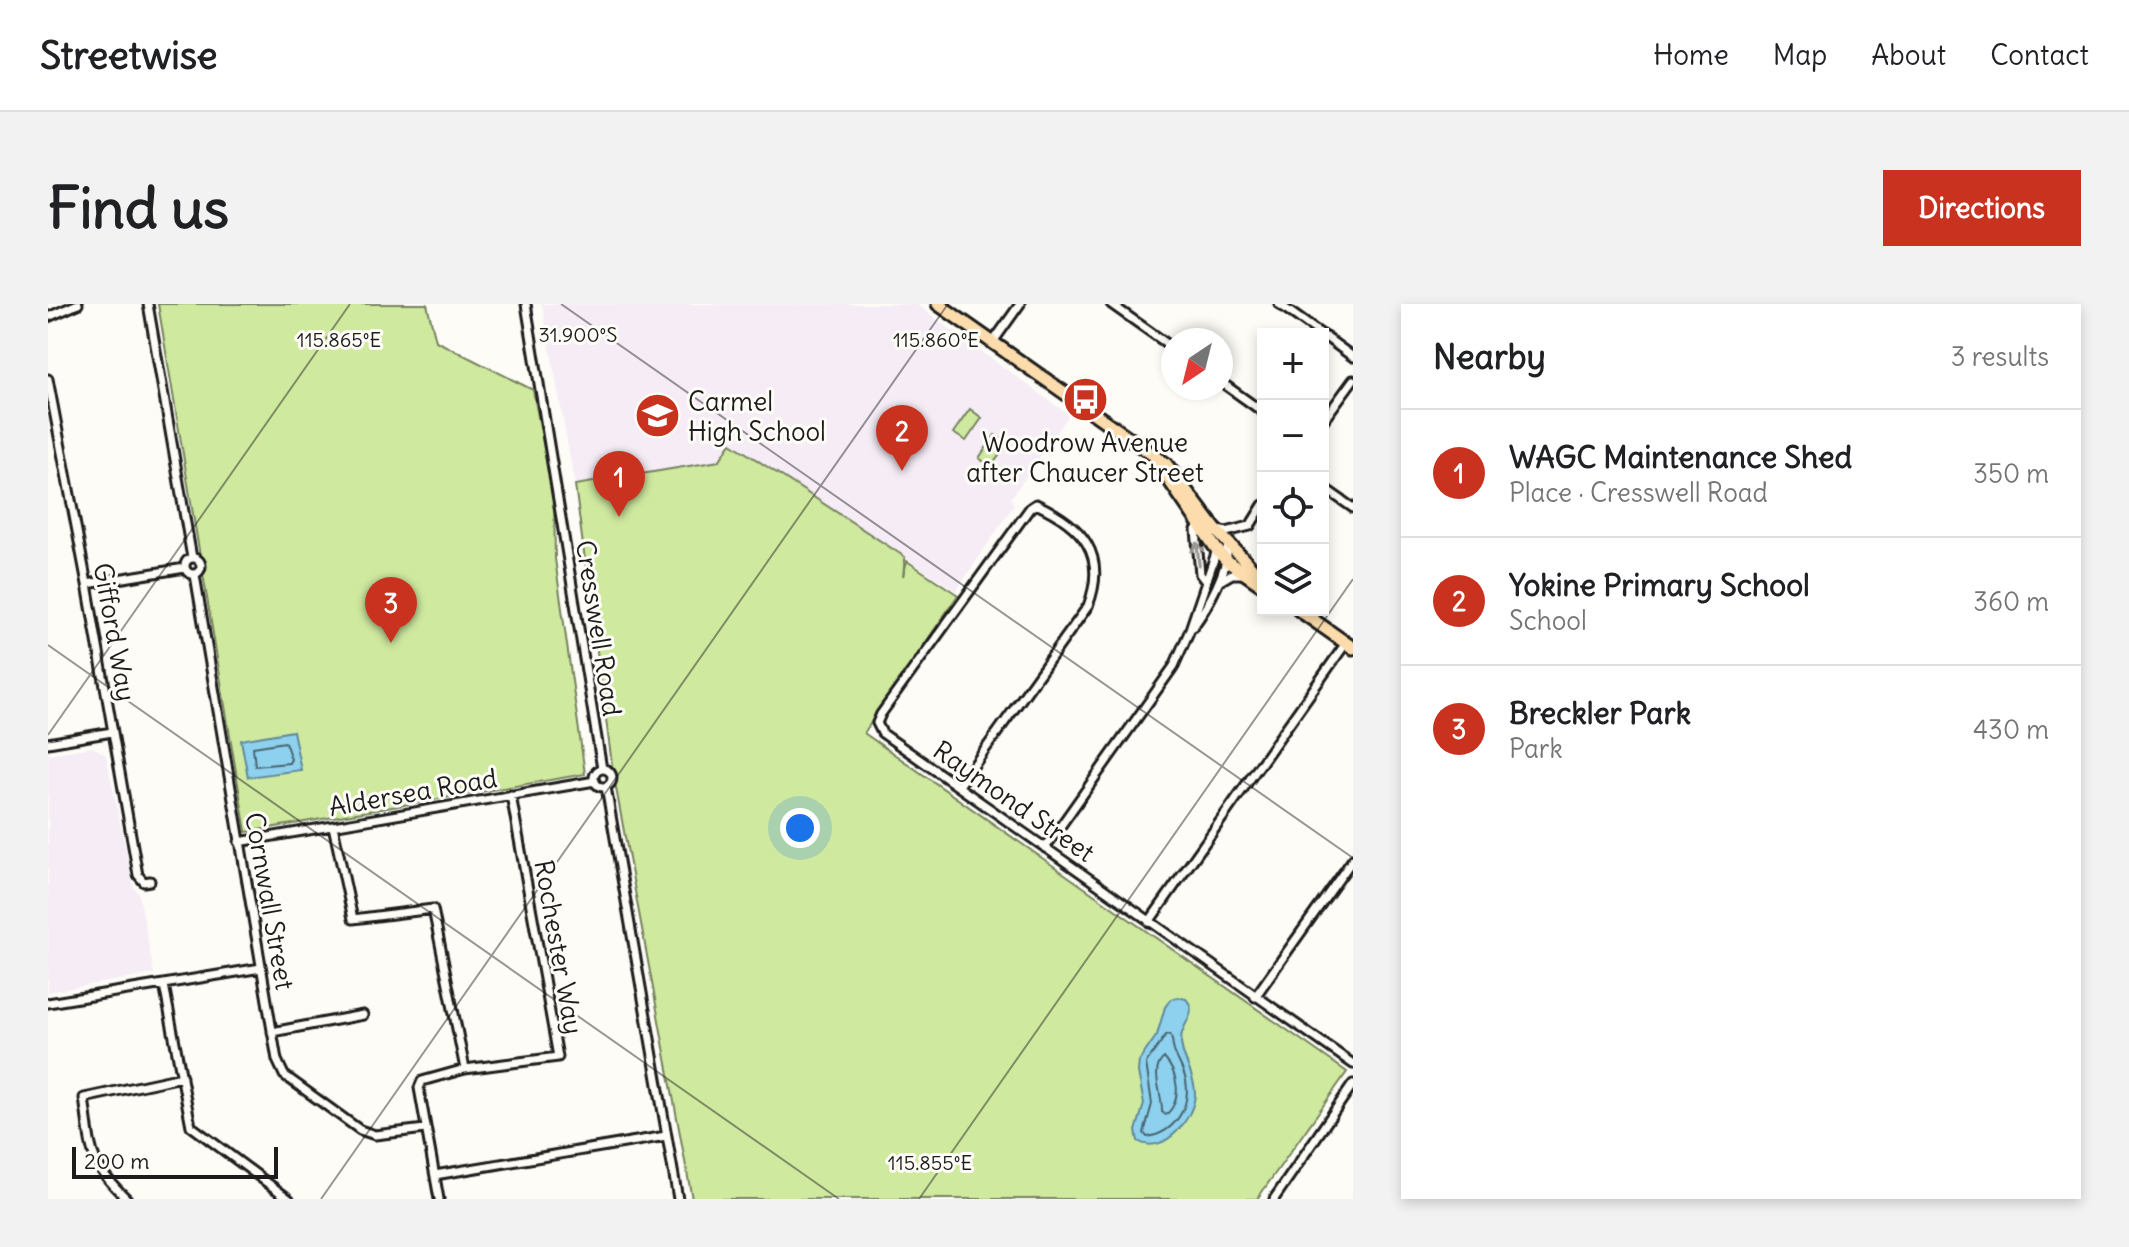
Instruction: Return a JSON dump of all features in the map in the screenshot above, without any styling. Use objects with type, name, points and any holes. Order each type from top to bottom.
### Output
[{"type":"main road","points":[[938,304],[1173,472],[1216,530],[1227,561],[1257,580]]},
{"type":"main road","points":[[1154,457],[1199,526],[1257,578]]},
{"type":"main road","points":[[1307,616],[1349,646]]},
{"type":"street","points":[[48,317],[78,304]]},
{"type":"street","points":[[148,304],[192,558]]},
{"type":"street","name":"Cresswell Road","points":[[526,304],[602,769],[612,776],[611,783],[606,787],[678,1199]]},
{"type":"street","points":[[993,342],[1020,304]]},
{"type":"street","points":[[1111,304],[1161,339]]},
{"type":"street","points":[[1279,304],[1312,328]]},
{"type":"street","points":[[1329,340],[1353,357]]},
{"type":"street","name":"Gifford Way","points":[[48,379],[138,875],[144,882],[150,881]]},
{"type":"street","points":[[1329,413],[1352,383]]},
{"type":"street","points":[[1233,391],[1257,408]]},
{"type":"street","points":[[1329,491],[1353,508]]},
{"type":"street","name":"Raymond Street","points":[[959,786],[1088,606],[1095,587],[1091,546],[1073,526],[1036,504],[1020,520],[881,714],[877,723],[882,733],[1353,1064]]},
{"type":"street","points":[[1216,530],[1226,532],[1250,526],[1257,515]]},
{"type":"street","points":[[1199,526],[1196,530],[1200,574],[1206,582]]},
{"type":"street","points":[[1045,848],[1174,666],[1222,546]]},
{"type":"street","points":[[192,558],[202,565],[195,575],[185,568],[186,562],[192,558]]},
{"type":"street","points":[[1189,632],[1227,561]]},
{"type":"street","points":[[87,584],[185,568]]},
{"type":"street","points":[[1217,584],[1232,574],[1244,574]]},
{"type":"street","name":"Cornwall Street","points":[[195,575],[277,1060],[284,1075],[360,1130],[375,1135],[425,1129]]},
{"type":"street","points":[[1149,922],[1349,646]]},
{"type":"street","points":[[48,743],[112,732]]},
{"type":"street","points":[[602,769],[595,775],[595,781],[599,786],[606,787]]},
{"type":"street","name":"Aldersea Road","points":[[239,842],[595,781]]},
{"type":"street","name":"Rochester Way","points":[[425,1129],[419,1088],[422,1081],[465,1069],[558,1057],[511,795]]},
{"type":"street","points":[[333,826],[353,919],[433,909],[465,1069]]},
{"type":"street","points":[[1255,997],[1353,859]]},
{"type":"street","points":[[48,1003],[261,968]]},
{"type":"street","points":[[164,985],[191,1126],[289,1199]]},
{"type":"street","points":[[272,1032],[363,1015]]},
{"type":"street","points":[[127,1199],[103,1176],[93,1158],[84,1098],[182,1077]]},
{"type":"street","points":[[1274,1199],[1353,1084]]},
{"type":"street","points":[[425,1129],[439,1199]]},
{"type":"street","points":[[435,1175],[666,1136]]},
{"type":"shaded area","points":[[542,304],[916,304],[1069,415],[1011,498],[1014,505],[956,591],[732,444],[719,461],[575,485]]},
{"type":"shaded area","points":[[93,747],[106,755],[133,886],[139,894],[154,974],[48,992],[48,754]]},
{"type":"green space","points":[[158,304],[427,304],[436,341],[533,390],[554,502],[555,559],[585,774],[246,832]]},
{"type":"green space","points":[[970,409],[982,418],[966,441],[953,433]]},
{"type":"green space","points":[[995,435],[1008,443],[991,467],[979,458]]},
{"type":"green space","points":[[731,443],[905,557],[903,576],[907,561],[958,595],[864,733],[1347,1072],[1257,1199],[692,1199],[613,772],[575,485],[719,461]]},
{"type":"water","points":[[293,731],[301,770],[248,777],[241,740]]},
{"type":"water","points":[[1171,999],[1186,999],[1191,1009],[1181,1039],[1193,1079],[1194,1103],[1176,1132],[1158,1144],[1148,1145],[1138,1141],[1136,1131],[1144,1104],[1139,1061],[1157,1035],[1165,1007]]},
{"type":"place","name":"Woodrow Avenue after Chaucer Street","points":[[1085,399]]},
{"type":"place","name":"Carmel High School","points":[[657,416]]},
{"type":"place","name":"Yokine Primary School","points":[[902,471]]},
{"type":"place","name":"WAGC Maintenance Shed","points":[[619,517]]},
{"type":"place","name":"Breckler Park","points":[[391,643]]}]
